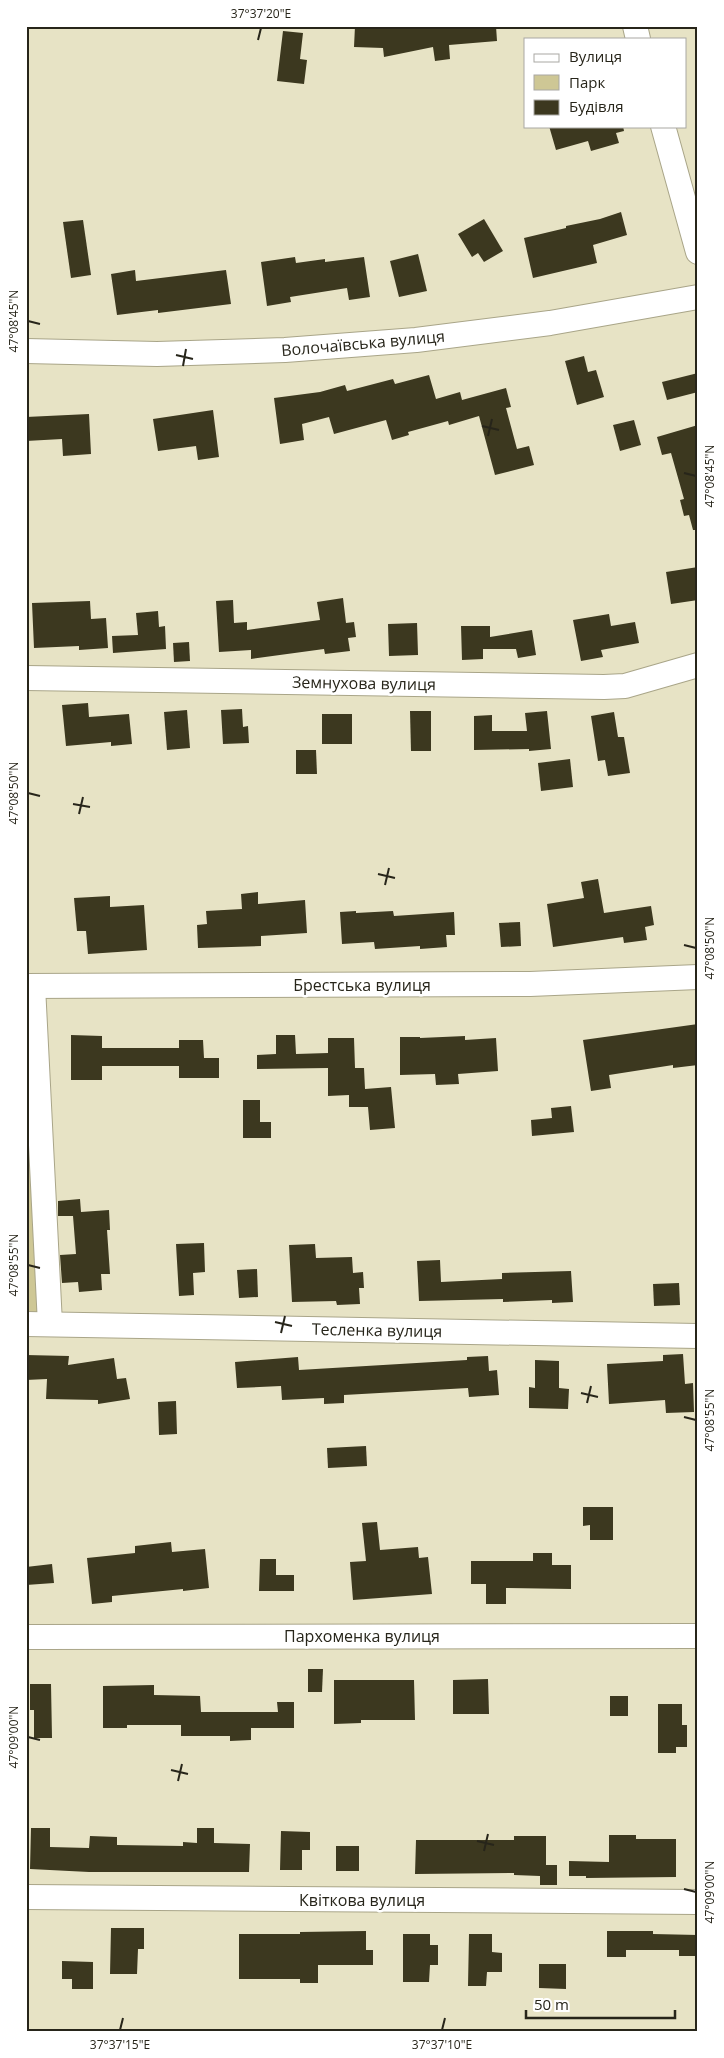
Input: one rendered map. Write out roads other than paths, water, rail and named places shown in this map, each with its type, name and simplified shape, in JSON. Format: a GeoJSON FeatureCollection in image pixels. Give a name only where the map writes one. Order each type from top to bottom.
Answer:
{"type":"FeatureCollection","features":[{"type":"Feature","properties":{"kind":"street"},"geometry":{"type":"LineString","coordinates":[[634,26],[638,38]]}},
{"type":"Feature","properties":{"kind":"street"},"geometry":{"type":"LineString","coordinates":[[664,128],[698,252]]}},
{"type":"Feature","properties":{"kind":"street","name":"Волочаївська вулиця"},"geometry":{"type":"LineString","coordinates":[[26,352],[167,354],[285,350],[416,340],[550,323],[698,297]]}},
{"type":"Feature","properties":{"kind":"street","name":"Земнухова вулиця"},"geometry":{"type":"LineString","coordinates":[[26,678],[604,687],[625,686],[698,664]]}},
{"type":"Feature","properties":{"kind":"street","name":"Брестська вулиця"},"geometry":{"type":"LineString","coordinates":[[29,986],[530,984],[698,977]]}},
{"type":"Feature","properties":{"kind":"street"},"geometry":{"type":"LineString","coordinates":[[29,986],[50,1324]]}},
{"type":"Feature","properties":{"kind":"street","name":"Тесленка вулиця"},"geometry":{"type":"LineString","coordinates":[[26,1324],[698,1336]]}},
{"type":"Feature","properties":{"kind":"street","name":"Пархоменка вулиця"},"geometry":{"type":"LineString","coordinates":[[26,1637],[698,1636]]}},
{"type":"Feature","properties":{"kind":"street","name":"Квіткова вулиця"},"geometry":{"type":"LineString","coordinates":[[26,1897],[698,1902]]}}]}
